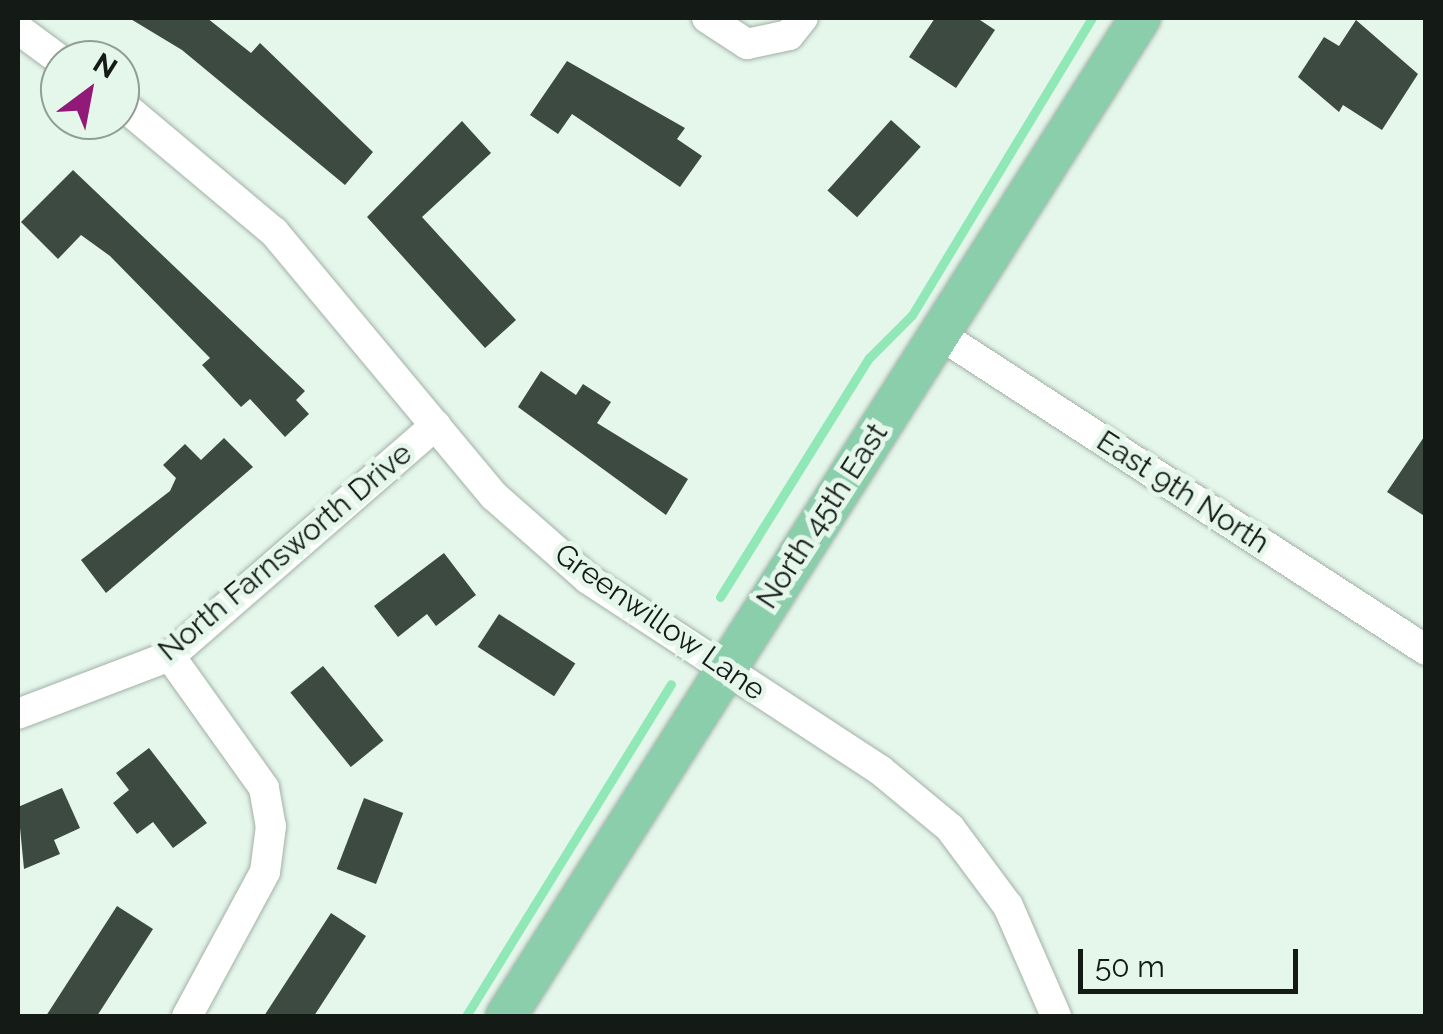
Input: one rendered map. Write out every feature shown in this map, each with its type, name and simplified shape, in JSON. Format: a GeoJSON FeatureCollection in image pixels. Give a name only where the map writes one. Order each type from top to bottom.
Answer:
{"type":"FeatureCollection","features":[{"type":"Feature","properties":{"kind":"main road","name":"North 45th East"},"geometry":{"type":"LineString","coordinates":[[506,1016],[1140,18]]}},
{"type":"Feature","properties":{"kind":"street"},"geometry":{"type":"LineString","coordinates":[[708,18],[748,44],[790,34],[803,18]]}},
{"type":"Feature","properties":{"kind":"street"},"geometry":{"type":"LineString","coordinates":[[18,29],[40,45]]}},
{"type":"Feature","properties":{"kind":"street","name":"Greenwillow Lane"},"geometry":{"type":"LineString","coordinates":[[140,120],[274,232],[494,496],[588,579],[880,770],[950,828],[1008,906],[1056,1016]]}},
{"type":"Feature","properties":{"kind":"street","name":"East 9th North"},"geometry":{"type":"LineString","coordinates":[[939,334],[1426,650]]}},
{"type":"Feature","properties":{"kind":"street","name":"North Farnsworth Drive"},"geometry":{"type":"LineString","coordinates":[[18,714],[170,656],[436,426]]}},
{"type":"Feature","properties":{"kind":"street"},"geometry":{"type":"LineString","coordinates":[[170,656],[264,788],[270,826],[265,872],[187,1016]]}},
{"type":"Feature","properties":{"kind":"building"},"geometry":{"type":"Polygon","coordinates":[[[129,18],[207,18],[251,53],[260,43],[373,152],[345,185],[182,50],[129,18]]]}},
{"type":"Feature","properties":{"kind":"building"},"geometry":{"type":"Polygon","coordinates":[[[935,18],[977,18],[995,30],[956,88],[909,57],[935,18]]]}},
{"type":"Feature","properties":{"kind":"building"},"geometry":{"type":"Polygon","coordinates":[[[1356,20],[1418,74],[1382,130],[1343,105],[1339,112],[1298,77],[1324,37],[1339,46],[1356,20]]]}},
{"type":"Feature","properties":{"kind":"building"},"geometry":{"type":"Polygon","coordinates":[[[567,61],[685,128],[677,139],[702,156],[680,187],[572,114],[558,134],[530,115],[567,61]]]}},
{"type":"Feature","properties":{"kind":"building"},"geometry":{"type":"Polygon","coordinates":[[[891,120],[921,147],[857,217],[827,191],[891,120]]]}},
{"type":"Feature","properties":{"kind":"building"},"geometry":{"type":"Polygon","coordinates":[[[462,121],[491,153],[422,217],[516,320],[485,348],[367,217],[462,121]]]}},
{"type":"Feature","properties":{"kind":"building"},"geometry":{"type":"Polygon","coordinates":[[[73,170],[305,391],[296,400],[309,414],[285,437],[250,399],[241,407],[202,365],[210,358],[110,256],[81,235],[58,259],[21,222],[73,170]]]}},
{"type":"Feature","properties":{"kind":"building"},"geometry":{"type":"Polygon","coordinates":[[[541,371],[576,395],[583,384],[611,402],[597,423],[688,479],[666,515],[518,407],[541,371]]]}},
{"type":"Feature","properties":{"kind":"building"},"geometry":{"type":"Polygon","coordinates":[[[1426,434],[1426,517],[1387,492],[1426,434]]]}},
{"type":"Feature","properties":{"kind":"building"},"geometry":{"type":"Polygon","coordinates":[[[224,438],[253,467],[106,593],[81,560],[170,491],[176,478],[163,465],[185,444],[201,460],[224,438]]]}},
{"type":"Feature","properties":{"kind":"building"},"geometry":{"type":"Polygon","coordinates":[[[444,553],[476,595],[436,626],[427,614],[398,637],[374,606],[444,553]]]}},
{"type":"Feature","properties":{"kind":"building"},"geometry":{"type":"Polygon","coordinates":[[[499,614],[575,664],[554,696],[478,647],[499,614]]]}},
{"type":"Feature","properties":{"kind":"building"},"geometry":{"type":"Polygon","coordinates":[[[323,666],[383,741],[351,767],[290,692],[323,666]]]}},
{"type":"Feature","properties":{"kind":"building"},"geometry":{"type":"Polygon","coordinates":[[[149,748],[207,823],[173,848],[153,822],[137,834],[113,803],[129,790],[116,773],[149,748]]]}},
{"type":"Feature","properties":{"kind":"building"},"geometry":{"type":"Polygon","coordinates":[[[62,788],[80,828],[54,840],[60,854],[24,869],[18,807],[62,788]]]}},
{"type":"Feature","properties":{"kind":"building"},"geometry":{"type":"Polygon","coordinates":[[[364,798],[403,813],[376,884],[337,869],[364,798]]]}},
{"type":"Feature","properties":{"kind":"building"},"geometry":{"type":"Polygon","coordinates":[[[117,906],[153,929],[97,1016],[46,1016],[117,906]]]}},
{"type":"Feature","properties":{"kind":"building"},"geometry":{"type":"Polygon","coordinates":[[[331,913],[366,936],[314,1016],[264,1016],[331,913]]]}},
{"type":"Feature","properties":{"kind":"waterway"},"geometry":{"type":"LineString","coordinates":[[720,597],[869,358],[912,315],[1092,18]]}},
{"type":"Feature","properties":{"kind":"waterway"},"geometry":{"type":"LineString","coordinates":[[466,1016],[671,684]]}}]}
